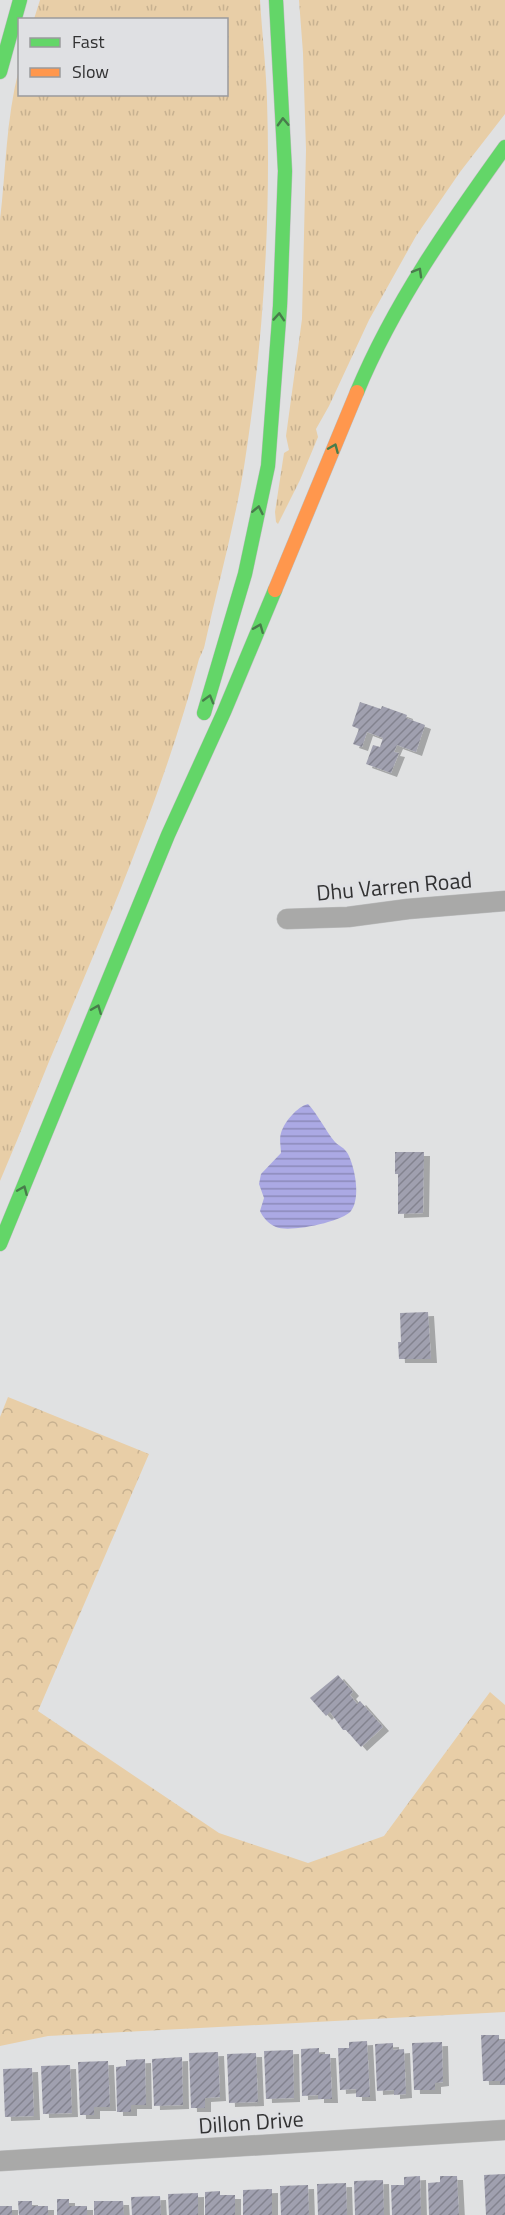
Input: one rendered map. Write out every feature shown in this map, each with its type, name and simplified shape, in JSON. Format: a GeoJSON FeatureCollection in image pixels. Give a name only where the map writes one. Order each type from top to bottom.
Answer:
{"type":"FeatureCollection","features":[{"type":"Feature","properties":{"kind":"highway"},"geometry":{"type":"LineString","coordinates":[[0,72],[20,0]]}},
{"type":"Feature","properties":{"kind":"highway"},"geometry":{"type":"LineString","coordinates":[[168,835],[245,574],[268,466],[280,306],[285,171],[276,0]]}},
{"type":"Feature","properties":{"kind":"highway"},"geometry":{"type":"LineString","coordinates":[[0,1244],[168,835],[224,712],[373,354],[421,268],[452,220],[505,147]]}},
{"type":"Feature","properties":{"kind":"street","name":"Dhu Varren Road"},"geometry":{"type":"LineString","coordinates":[[287,919],[348,916],[505,901]]}},
{"type":"Feature","properties":{"kind":"street","name":"Dillon Drive"},"geometry":{"type":"LineString","coordinates":[[0,2162],[505,2130]]}},
{"type":"Feature","properties":{"kind":"green space"},"geometry":{"type":"Polygon","coordinates":[[[40,0],[260,0],[266,75],[268,192],[261,330],[251,421],[240,490],[204,648],[156,797],[139,842],[0,1181],[0,220],[15,88],[18,74],[18,96],[228,96],[228,18],[34,18],[40,0]]]}},
{"type":"Feature","properties":{"kind":"green space"},"geometry":{"type":"Polygon","coordinates":[[[299,0],[505,0],[505,114],[460,172],[416,236],[369,320],[316,429],[318,437],[278,524],[275,512],[284,453],[289,450],[286,436],[302,319],[306,150],[299,0]]]}},
{"type":"Feature","properties":{"kind":"green space"},"geometry":{"type":"Polygon","coordinates":[[[8,1397],[149,1454],[38,1711],[219,1833],[308,1863],[384,1836],[490,1692],[505,1705],[505,2012],[48,2036],[0,2046],[0,1417],[8,1397]]]}},
{"type":"Feature","properties":{"kind":"water"},"geometry":{"type":"Polygon","coordinates":[[[308,1104],[335,1142],[348,1154],[356,1183],[356,1199],[351,1211],[337,1219],[292,1229],[276,1227],[266,1220],[260,1211],[264,1198],[259,1184],[261,1174],[281,1153],[280,1135],[285,1124],[296,1111],[308,1104]]]}},
{"type":"Feature","properties":{"kind":"building"},"geometry":{"type":"Polygon","coordinates":[[[360,702],[381,709],[382,706],[407,715],[406,718],[425,725],[416,752],[397,745],[394,752],[399,753],[391,773],[366,764],[373,745],[380,747],[383,738],[367,732],[362,747],[353,744],[359,729],[352,726],[360,702]]]}},
{"type":"Feature","properties":{"kind":"building"},"geometry":{"type":"Polygon","coordinates":[[[395,1152],[424,1152],[423,1213],[398,1214],[398,1174],[395,1174],[395,1152]]]}},
{"type":"Feature","properties":{"kind":"building"},"geometry":{"type":"Polygon","coordinates":[[[428,1312],[431,1359],[399,1359],[400,1313],[428,1312]]]}},
{"type":"Feature","properties":{"kind":"building"},"geometry":{"type":"Polygon","coordinates":[[[338,1675],[353,1692],[350,1695],[357,1704],[360,1701],[383,1727],[361,1747],[346,1730],[343,1730],[330,1712],[326,1716],[310,1698],[338,1675]]]}},
{"type":"Feature","properties":{"kind":"building"},"geometry":{"type":"Polygon","coordinates":[[[481,2035],[499,2035],[499,2040],[505,2040],[505,2085],[500,2085],[500,2081],[483,2081],[481,2035]]]}},
{"type":"Feature","properties":{"kind":"building"},"geometry":{"type":"Polygon","coordinates":[[[367,2041],[370,2097],[356,2097],[356,2089],[340,2090],[338,2048],[349,2048],[349,2042],[367,2041]]]}},
{"type":"Feature","properties":{"kind":"building"},"geometry":{"type":"Polygon","coordinates":[[[442,2042],[443,2082],[435,2083],[435,2090],[414,2090],[412,2043],[442,2042]]]}},
{"type":"Feature","properties":{"kind":"building"},"geometry":{"type":"Polygon","coordinates":[[[393,2043],[393,2050],[404,2049],[406,2094],[394,2095],[394,2090],[377,2091],[375,2044],[393,2043]]]}},
{"type":"Feature","properties":{"kind":"building"},"geometry":{"type":"Polygon","coordinates":[[[319,2048],[319,2054],[330,2054],[332,2099],[318,2099],[318,2095],[302,2096],[301,2049],[319,2048]]]}},
{"type":"Feature","properties":{"kind":"building"},"geometry":{"type":"Polygon","coordinates":[[[293,2050],[294,2098],[266,2099],[264,2051],[293,2050]]]}},
{"type":"Feature","properties":{"kind":"building"},"geometry":{"type":"Polygon","coordinates":[[[218,2052],[220,2097],[205,2098],[205,2108],[191,2108],[189,2053],[218,2052]]]}},
{"type":"Feature","properties":{"kind":"building"},"geometry":{"type":"Polygon","coordinates":[[[256,2053],[258,2102],[229,2103],[227,2054],[256,2053]]]}},
{"type":"Feature","properties":{"kind":"building"},"geometry":{"type":"Polygon","coordinates":[[[182,2057],[183,2105],[154,2106],[152,2059],[182,2057]]]}},
{"type":"Feature","properties":{"kind":"building"},"geometry":{"type":"Polygon","coordinates":[[[145,2059],[146,2105],[131,2105],[131,2112],[117,2112],[116,2067],[126,2066],[126,2060],[145,2059]]]}},
{"type":"Feature","properties":{"kind":"building"},"geometry":{"type":"Polygon","coordinates":[[[108,2061],[110,2107],[94,2107],[94,2115],[80,2115],[78,2062],[108,2061]]]}},
{"type":"Feature","properties":{"kind":"building"},"geometry":{"type":"Polygon","coordinates":[[[70,2065],[72,2113],[43,2114],[41,2066],[70,2065]]]}},
{"type":"Feature","properties":{"kind":"building"},"geometry":{"type":"Polygon","coordinates":[[[32,2068],[34,2116],[5,2117],[3,2069],[32,2068]]]}},
{"type":"Feature","properties":{"kind":"building"},"geometry":{"type":"Polygon","coordinates":[[[505,2174],[505,2215],[486,2215],[484,2175],[505,2174]]]}},
{"type":"Feature","properties":{"kind":"building"},"geometry":{"type":"Polygon","coordinates":[[[420,2176],[421,2215],[392,2215],[391,2185],[404,2185],[404,2177],[420,2176]]]}},
{"type":"Feature","properties":{"kind":"building"},"geometry":{"type":"Polygon","coordinates":[[[440,2176],[457,2176],[459,2215],[429,2215],[428,2183],[440,2182],[440,2176]]]}},
{"type":"Feature","properties":{"kind":"building"},"geometry":{"type":"Polygon","coordinates":[[[383,2180],[384,2215],[355,2215],[354,2181],[383,2180]]]}},
{"type":"Feature","properties":{"kind":"building"},"geometry":{"type":"Polygon","coordinates":[[[346,2183],[347,2215],[318,2215],[317,2184],[346,2183]]]}},
{"type":"Feature","properties":{"kind":"building"},"geometry":{"type":"Polygon","coordinates":[[[308,2185],[309,2215],[281,2215],[280,2186],[308,2185]]]}},
{"type":"Feature","properties":{"kind":"building"},"geometry":{"type":"Polygon","coordinates":[[[272,2189],[272,2215],[243,2215],[243,2190],[272,2189]]]}},
{"type":"Feature","properties":{"kind":"building"},"geometry":{"type":"Polygon","coordinates":[[[220,2191],[220,2195],[235,2195],[235,2215],[205,2215],[205,2192],[220,2191]]]}},
{"type":"Feature","properties":{"kind":"building"},"geometry":{"type":"Polygon","coordinates":[[[198,2193],[198,2215],[169,2215],[168,2194],[198,2193]]]}},
{"type":"Feature","properties":{"kind":"building"},"geometry":{"type":"Polygon","coordinates":[[[160,2196],[161,2215],[132,2215],[131,2197],[160,2196]]]}},
{"type":"Feature","properties":{"kind":"building"},"geometry":{"type":"Polygon","coordinates":[[[57,2199],[69,2199],[69,2206],[87,2206],[87,2215],[57,2215],[57,2199]]]}},
{"type":"Feature","properties":{"kind":"building"},"geometry":{"type":"Polygon","coordinates":[[[18,2201],[32,2201],[32,2206],[48,2206],[48,2215],[19,2215],[18,2201]]]}},
{"type":"Feature","properties":{"kind":"building"},"geometry":{"type":"Polygon","coordinates":[[[94,2201],[123,2201],[124,2215],[94,2215],[94,2201]]]}},
{"type":"Feature","properties":{"kind":"building"},"geometry":{"type":"Polygon","coordinates":[[[0,2206],[12,2206],[12,2215],[0,2215],[0,2206]]]}},
{"type":"Feature","properties":{"kind":"traffic: fast"},"geometry":{"type":"LineString","coordinates":[[0,72],[20,0]]}},
{"type":"Feature","properties":{"kind":"traffic: fast"},"geometry":{"type":"LineString","coordinates":[[204,713],[245,574],[268,466],[280,306],[285,171],[276,0]]}},
{"type":"Feature","properties":{"kind":"traffic: fast"},"geometry":{"type":"LineString","coordinates":[[357,392],[405,296],[443,235],[505,147]]}},
{"type":"Feature","properties":{"kind":"traffic: fast"},"geometry":{"type":"LineString","coordinates":[[0,1244],[168,835],[224,712],[275,590]]}},
{"type":"Feature","properties":{"kind":"traffic: slow"},"geometry":{"type":"LineString","coordinates":[[275,590],[357,392]]}}]}
